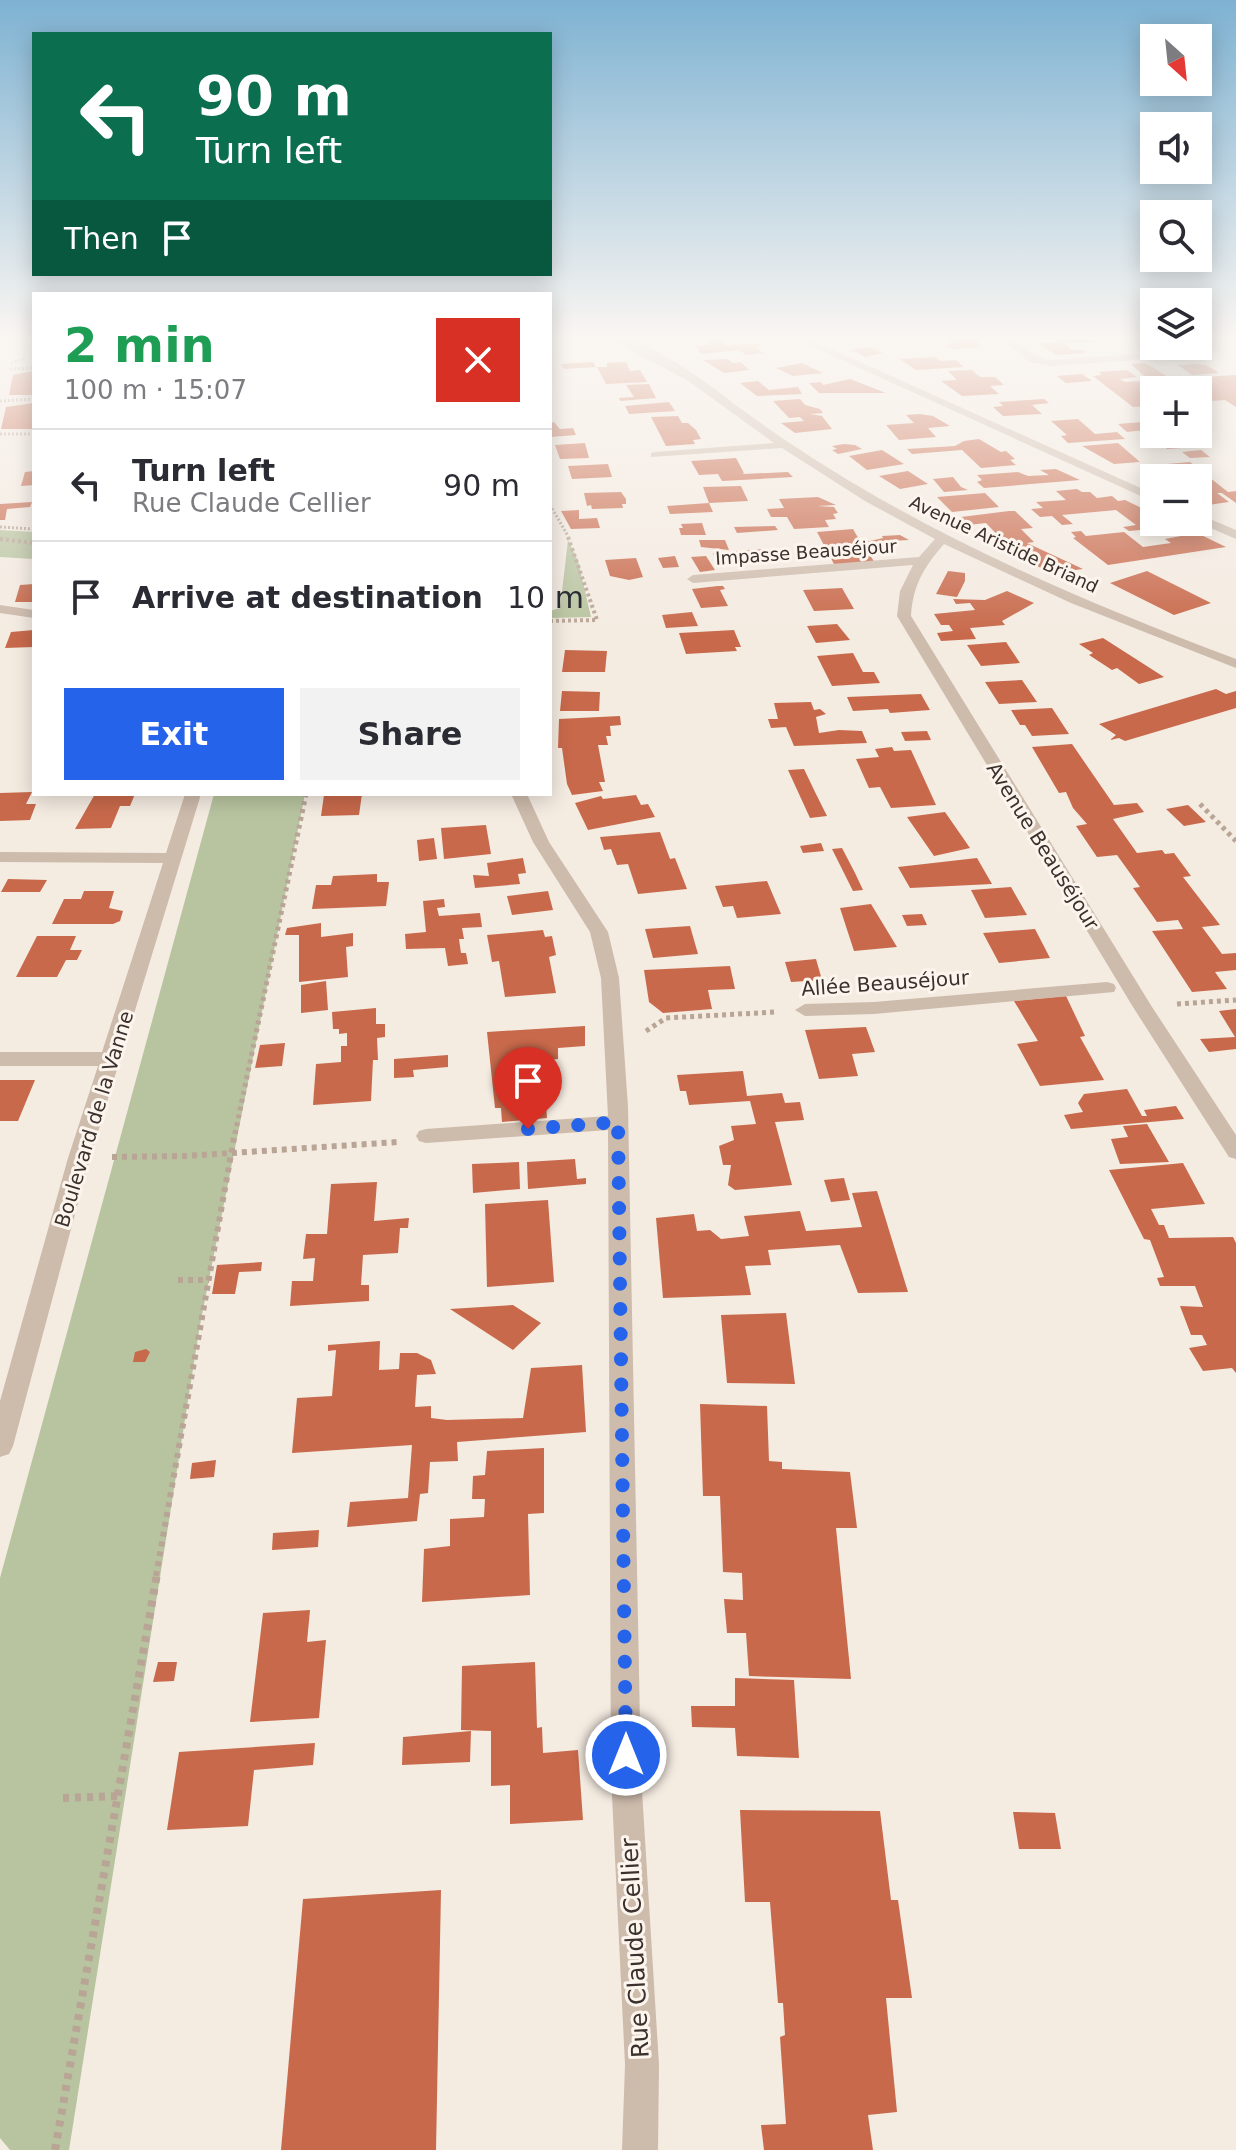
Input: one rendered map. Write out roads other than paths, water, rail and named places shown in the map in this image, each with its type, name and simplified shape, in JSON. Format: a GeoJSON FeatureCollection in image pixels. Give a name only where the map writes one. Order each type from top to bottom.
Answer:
{"type":"FeatureCollection","features":[{"type":"Feature","properties":{"kind":"street","name":"Avenue Aristide Briand"},"geometry":{"type":"LineString","coordinates":[[771,435],[820,469],[943,538],[1035,582],[1236,664]]}},
{"type":"Feature","properties":{"kind":"street"},"geometry":{"type":"LineString","coordinates":[[1014,435],[1140,492]]}},
{"type":"Feature","properties":{"kind":"street"},"geometry":{"type":"LineString","coordinates":[[655,455],[784,445]]}},
{"type":"Feature","properties":{"kind":"street"},"geometry":{"type":"LineString","coordinates":[[1212,524],[1236,535]]}},
{"type":"Feature","properties":{"kind":"street","name":"Avenue Beauséjour"},"geometry":{"type":"LineString","coordinates":[[943,538],[921,561],[905,589],[904,616],[1143,1007],[1236,1152]]}},
{"type":"Feature","properties":{"kind":"street","name":"Impasse Beauséjour"},"geometry":{"type":"LineString","coordinates":[[693,579],[921,561]]}},
{"type":"Feature","properties":{"kind":"street"},"geometry":{"type":"LineString","coordinates":[[0,609],[32,614]]}},
{"type":"Feature","properties":{"kind":"street","name":"Boulevard de la Vanne"},"geometry":{"type":"LineString","coordinates":[[0,1446],[7,1399],[192,796]]}},
{"type":"Feature","properties":{"kind":"street","name":"Rue Claude Cellier"},"geometry":{"type":"LineString","coordinates":[[520,796],[541,842],[589,912],[603,944],[610,978],[618,1122],[626,1786],[642,2065],[640,2150]]}},
{"type":"Feature","properties":{"kind":"street"},"geometry":{"type":"LineString","coordinates":[[0,857],[175,858]]}},
{"type":"Feature","properties":{"kind":"street","name":"Allée Beauséjour"},"geometry":{"type":"LineString","coordinates":[[805,1010],[874,1008],[1107,988]]}},
{"type":"Feature","properties":{"kind":"street"},"geometry":{"type":"LineString","coordinates":[[0,1059],[111,1059]]}},
{"type":"Feature","properties":{"kind":"street"},"geometry":{"type":"LineString","coordinates":[[426,1136],[618,1122]]}}]}
